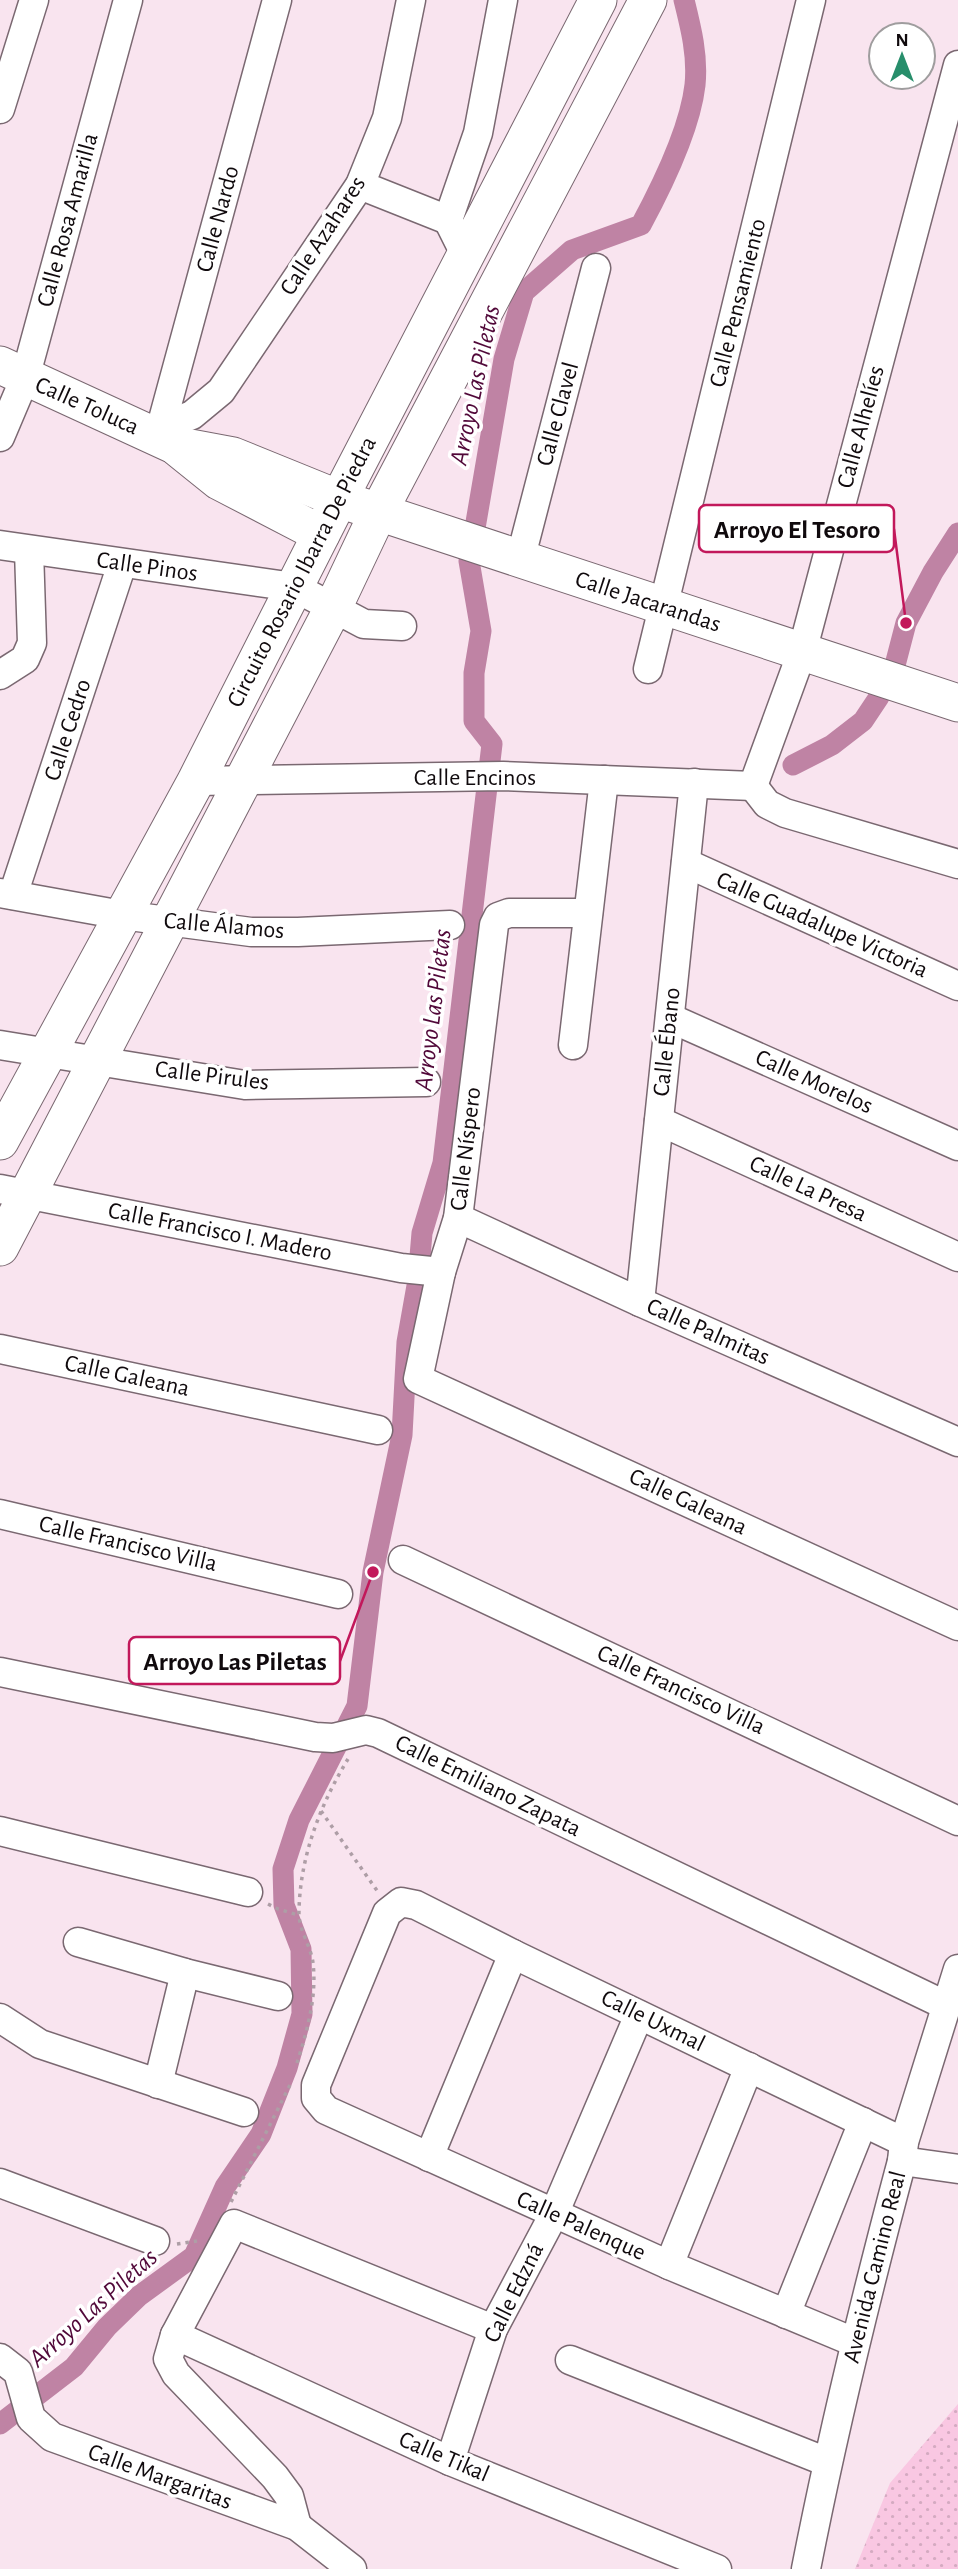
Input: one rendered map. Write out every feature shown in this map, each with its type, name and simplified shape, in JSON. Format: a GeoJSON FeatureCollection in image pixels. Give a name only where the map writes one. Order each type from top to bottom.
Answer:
{"type":"FeatureCollection","features":[{"type":"Feature","properties":{"kind":"main road","name":"Circuito Rosario Ibarra De Piedra"},"geometry":{"type":"LineString","coordinates":[[0,1141],[197,781],[321,534],[598,0]]}},
{"type":"Feature","properties":{"kind":"main road"},"geometry":{"type":"LineString","coordinates":[[0,1247],[13,1191],[96,1060],[333,608],[378,513],[648,0]]}},
{"type":"Feature","properties":{"kind":"main road","name":"Calle Toluca"},"geometry":{"type":"LineString","coordinates":[[12,372],[165,437],[233,456],[339,499]]}},
{"type":"Feature","properties":{"kind":"main road","name":"Calle Toluca"},"geometry":{"type":"LineString","coordinates":[[165,437],[219,481],[321,534]]}},
{"type":"Feature","properties":{"kind":"main road","name":"Calle Jacarandas"},"geometry":{"type":"LineString","coordinates":[[339,499],[958,703]]}},
{"type":"Feature","properties":{"kind":"street"},"geometry":{"type":"LineString","coordinates":[[0,108],[34,0]]}},
{"type":"Feature","properties":{"kind":"street","name":"Calle Rosa Amarilla"},"geometry":{"type":"LineString","coordinates":[[0,437],[12,372],[128,0]]}},
{"type":"Feature","properties":{"kind":"street","name":"Calle Nardo"},"geometry":{"type":"LineString","coordinates":[[165,437],[277,0]]}},
{"type":"Feature","properties":{"kind":"street","name":"Calle Azahares"},"geometry":{"type":"LineString","coordinates":[[165,437],[221,391],[360,185],[387,118],[411,0]]}},
{"type":"Feature","properties":{"kind":"street"},"geometry":{"type":"LineString","coordinates":[[448,220],[478,133],[503,0]]}},
{"type":"Feature","properties":{"kind":"street","name":"Calle Pensamiento"},"geometry":{"type":"LineString","coordinates":[[648,669],[811,0]]}},
{"type":"Feature","properties":{"kind":"street","name":"Calle Alhelíes"},"geometry":{"type":"LineString","coordinates":[[753,786],[802,652],[958,65]]}},
{"type":"Feature","properties":{"kind":"street"},"geometry":{"type":"LineString","coordinates":[[513,166],[552,183]]}},
{"type":"Feature","properties":{"kind":"street"},"geometry":{"type":"LineString","coordinates":[[360,185],[448,220],[466,254]]}},
{"type":"Feature","properties":{"kind":"street","name":"Calle Clavel"},"geometry":{"type":"LineString","coordinates":[[520,560],[596,268]]}},
{"type":"Feature","properties":{"kind":"street","name":"Calle Pinos"},"geometry":{"type":"LineString","coordinates":[[0,545],[294,587]]}},
{"type":"Feature","properties":{"kind":"street"},"geometry":{"type":"LineString","coordinates":[[0,675],[25,659],[32,643],[29,550]]}},
{"type":"Feature","properties":{"kind":"street","name":"Calle Cedro"},"geometry":{"type":"LineString","coordinates":[[7,894],[122,564]]}},
{"type":"Feature","properties":{"kind":"street"},"geometry":{"type":"LineString","coordinates":[[294,587],[364,624],[402,626]]}},
{"type":"Feature","properties":{"kind":"street","name":"Calle Encinos"},"geometry":{"type":"LineString","coordinates":[[197,781],[503,776],[753,786]]}},
{"type":"Feature","properties":{"kind":"street"},"geometry":{"type":"LineString","coordinates":[[573,1045],[604,780]]}},
{"type":"Feature","properties":{"kind":"street","name":"Calle Ébano"},"geometry":{"type":"LineString","coordinates":[[640,1302],[694,783]]}},
{"type":"Feature","properties":{"kind":"street"},"geometry":{"type":"LineString","coordinates":[[753,786],[767,804],[785,813],[958,864]]}},
{"type":"Feature","properties":{"kind":"street","name":"Calle Guadalupe Victoria"},"geometry":{"type":"LineString","coordinates":[[686,863],[958,986]]}},
{"type":"Feature","properties":{"kind":"street","name":"Calle Álamos"},"geometry":{"type":"LineString","coordinates":[[7,894],[122,915],[251,932],[450,925]]}},
{"type":"Feature","properties":{"kind":"street","name":"Calle Níspero"},"geometry":{"type":"LineString","coordinates":[[418,1379],[435,1272],[458,1218],[494,925],[498,917],[509,913],[588,913]]}},
{"type":"Feature","properties":{"kind":"street","name":"Calle Morelos"},"geometry":{"type":"LineString","coordinates":[[670,1018],[958,1146]]}},
{"type":"Feature","properties":{"kind":"street","name":"Calle Pirules"},"geometry":{"type":"LineString","coordinates":[[0,1045],[245,1085],[426,1082]]}},
{"type":"Feature","properties":{"kind":"street","name":"Calle La Presa"},"geometry":{"type":"LineString","coordinates":[[659,1121],[958,1257]]}},
{"type":"Feature","properties":{"kind":"street","name":"Calle Francisco I. Madero"},"geometry":{"type":"LineString","coordinates":[[13,1191],[401,1268],[435,1272]]}},
{"type":"Feature","properties":{"kind":"street","name":"Calle Palmitas"},"geometry":{"type":"LineString","coordinates":[[458,1218],[640,1302],[958,1442]]}},
{"type":"Feature","properties":{"kind":"street","name":"Calle Galeana"},"geometry":{"type":"LineString","coordinates":[[0,1349],[378,1430]]}},
{"type":"Feature","properties":{"kind":"street","name":"Calle Galeana"},"geometry":{"type":"LineString","coordinates":[[418,1379],[958,1626]]}},
{"type":"Feature","properties":{"kind":"street","name":"Calle Francisco Villa"},"geometry":{"type":"LineString","coordinates":[[0,1514],[338,1594]]}},
{"type":"Feature","properties":{"kind":"street","name":"Calle Francisco Villa"},"geometry":{"type":"LineString","coordinates":[[403,1560],[958,1821]]}},
{"type":"Feature","properties":{"kind":"street","name":"Calle Emiliano Zapata"},"geometry":{"type":"LineString","coordinates":[[0,1672],[315,1737],[333,1738],[366,1730],[378,1733],[947,2006]]}},
{"type":"Feature","properties":{"kind":"street"},"geometry":{"type":"LineString","coordinates":[[0,1831],[248,1892]]}},
{"type":"Feature","properties":{"kind":"street","name":"Calle Uxmal"},"geometry":{"type":"LineString","coordinates":[[401,1902],[416,1905],[863,2122],[903,2151],[958,2169]]}},
{"type":"Feature","properties":{"kind":"street","name":"Calle Palenque"},"geometry":{"type":"LineString","coordinates":[[401,1902],[387,1913],[316,2084],[316,2098],[326,2110],[669,2265],[855,2342]]}},
{"type":"Feature","properties":{"kind":"street"},"geometry":{"type":"LineString","coordinates":[[78,1942],[278,1996]]}},
{"type":"Feature","properties":{"kind":"street"},"geometry":{"type":"LineString","coordinates":[[429,2157],[513,1954]]}},
{"type":"Feature","properties":{"kind":"street","name":"Avenida Camino Real"},"geometry":{"type":"LineString","coordinates":[[806,2569],[827,2462],[903,2151],[958,1972]]}},
{"type":"Feature","properties":{"kind":"street"},"geometry":{"type":"LineString","coordinates":[[158,2084],[185,1973]]}},
{"type":"Feature","properties":{"kind":"street","name":"Calle Edzná"},"geometry":{"type":"LineString","coordinates":[[450,2460],[493,2329],[554,2214],[639,2015]]}},
{"type":"Feature","properties":{"kind":"street"},"geometry":{"type":"LineString","coordinates":[[0,2018],[40,2044],[244,2112]]}},
{"type":"Feature","properties":{"kind":"street"},"geometry":{"type":"LineString","coordinates":[[669,2265],[749,2067]]}},
{"type":"Feature","properties":{"kind":"street"},"geometry":{"type":"LineString","coordinates":[[786,2314],[863,2122]]}},
{"type":"Feature","properties":{"kind":"street"},"geometry":{"type":"LineString","coordinates":[[0,2183],[155,2241]]}},
{"type":"Feature","properties":{"kind":"street"},"geometry":{"type":"LineString","coordinates":[[297,2526],[289,2496],[275,2477],[176,2374],[168,2359],[175,2335],[234,2224],[493,2329]]}},
{"type":"Feature","properties":{"kind":"street","name":"Calle Tikal"},"geometry":{"type":"LineString","coordinates":[[175,2335],[450,2460],[717,2569]]}},
{"type":"Feature","properties":{"kind":"street"},"geometry":{"type":"LineString","coordinates":[[570,2360],[827,2462]]}},
{"type":"Feature","properties":{"kind":"street","name":"Calle Margaritas"},"geometry":{"type":"LineString","coordinates":[[9,2365],[31,2418],[52,2437],[297,2526],[352,2569]]}},
{"type":"Feature","properties":{"kind":"path"},"geometry":{"type":"LineString","coordinates":[[321,1811],[378,1892],[401,1902]]}},
{"type":"Feature","properties":{"kind":"path"},"geometry":{"type":"LineString","coordinates":[[278,1909],[299,1915]]}},
{"type":"Feature","properties":{"kind":"shaded area"},"geometry":{"type":"Polygon","coordinates":[[[958,2404],[958,2569],[855,2569],[890,2483],[958,2404]]]}},
{"type":"Feature","properties":{"kind":"waterway","name":"Arroyo Las Piletas"},"geometry":{"type":"LineString","coordinates":[[475,528],[504,359],[524,292],[572,250],[641,225],[674,157],[692,102],[696,74],[695,53],[684,0]]}},
{"type":"Feature","properties":{"kind":"waterway"},"geometry":{"type":"LineString","coordinates":[[894,669],[906,623],[933,572],[958,533]]}},
{"type":"Feature","properties":{"kind":"waterway","name":"Arroyo Las Piletas"},"geometry":{"type":"LineString","coordinates":[[0,2424],[74,2367],[107,2327],[139,2296],[194,2256],[225,2187],[261,2134],[287,2068],[302,2014],[301,1949],[284,1905],[283,1869],[299,1820],[357,1706],[373,1572],[402,1435],[407,1342],[418,1280],[422,1233],[443,1163],[492,744],[474,721],[474,673],[481,631],[469,561]]}},
{"type":"Feature","properties":{"kind":"waterway"},"geometry":{"type":"LineString","coordinates":[[793,765],[832,745],[863,721],[879,697]]}},
{"type":"Feature","properties":{"kind":"place","name":"Arroyo El Tesoro"},"geometry":{"type":"Point","coordinates":[906,623]}},
{"type":"Feature","properties":{"kind":"place","name":"Arroyo Las Piletas"},"geometry":{"type":"Point","coordinates":[373,1572]}}]}
